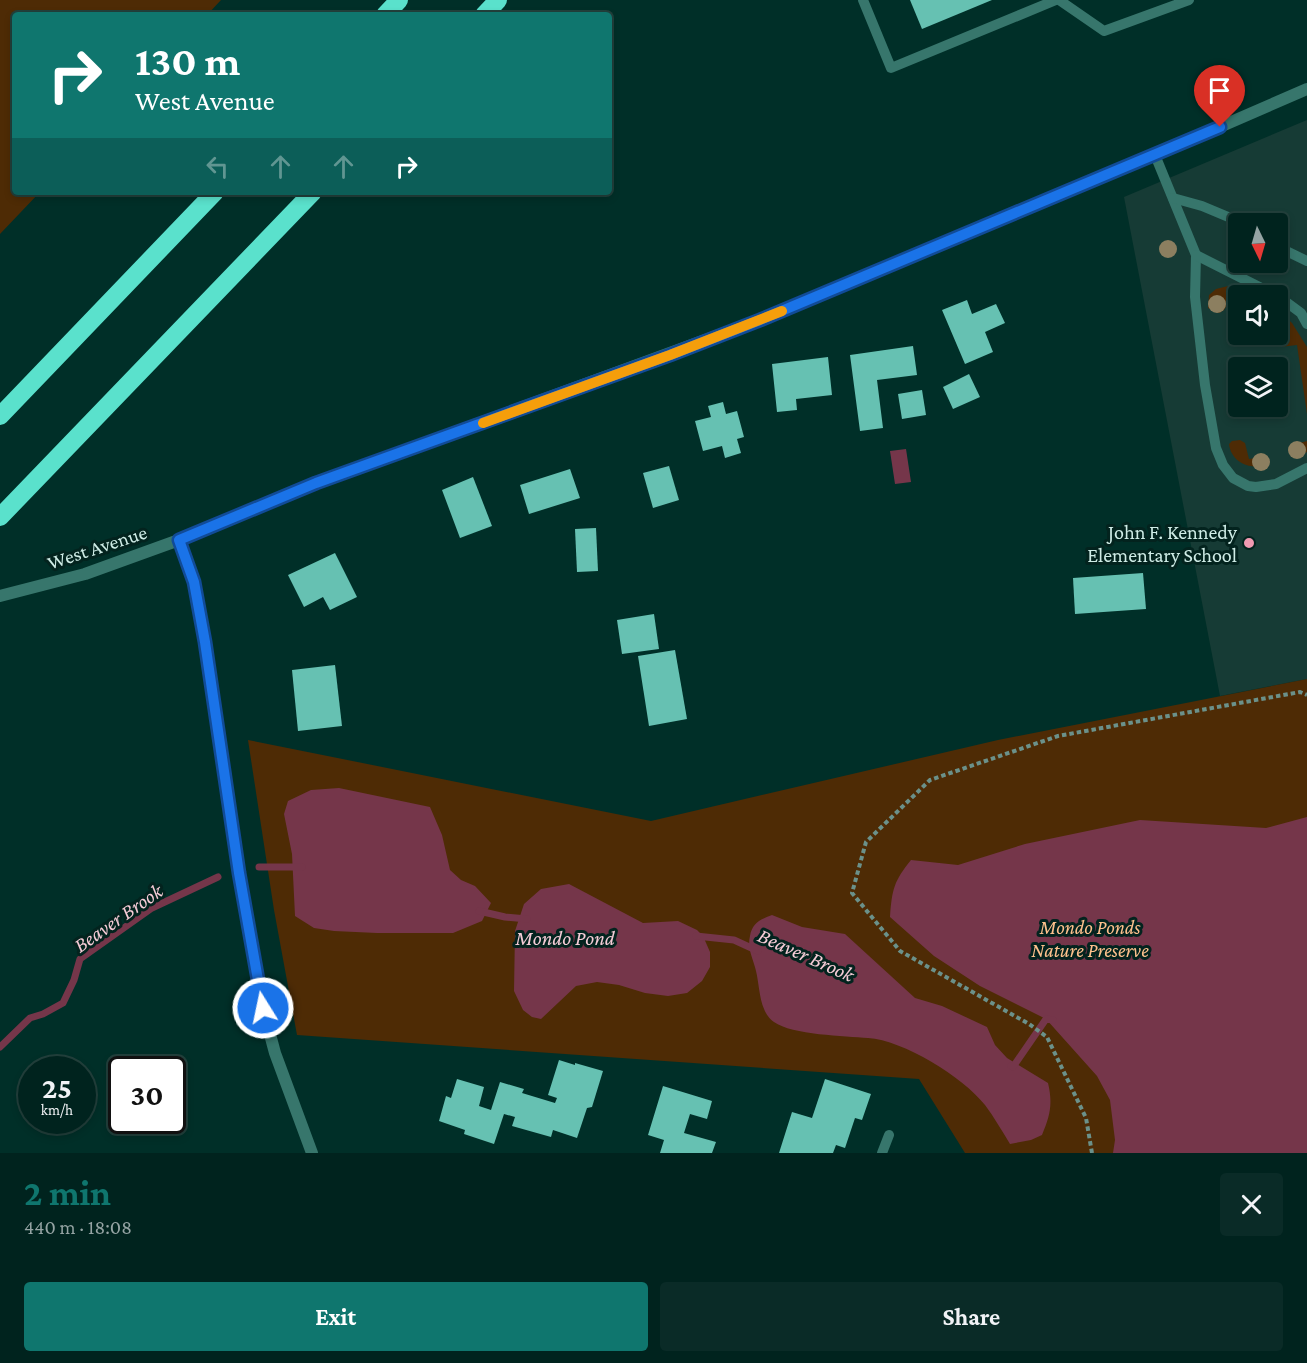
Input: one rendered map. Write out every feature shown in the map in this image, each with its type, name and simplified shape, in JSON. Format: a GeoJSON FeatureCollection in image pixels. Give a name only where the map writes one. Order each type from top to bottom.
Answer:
{"type":"FeatureCollection","features":[{"type":"Feature","properties":{"kind":"highway"},"geometry":{"type":"LineString","coordinates":[[388,12],[399,0]]}},
{"type":"Feature","properties":{"kind":"highway"},"geometry":{"type":"LineString","coordinates":[[487,12],[498,0]]}},
{"type":"Feature","properties":{"kind":"highway"},"geometry":{"type":"LineString","coordinates":[[0,416],[212,195]]}},
{"type":"Feature","properties":{"kind":"highway"},"geometry":{"type":"LineString","coordinates":[[0,517],[310,195]]}},
{"type":"Feature","properties":{"kind":"street","name":"West Avenue"},"geometry":{"type":"LineString","coordinates":[[0,596],[85,574],[179,540],[316,483],[670,355],[760,320],[1307,89]]}},
{"type":"Feature","properties":{"kind":"street"},"geometry":{"type":"LineString","coordinates":[[179,540],[194,582],[205,642],[239,873],[263,1008],[275,1053],[312,1153]]}},
{"type":"Feature","properties":{"kind":"lane"},"geometry":{"type":"LineString","coordinates":[[862,0],[891,68],[1058,0],[1104,31],[1189,0]]}},
{"type":"Feature","properties":{"kind":"lane"},"geometry":{"type":"LineString","coordinates":[[1155,155],[1196,255],[1195,297],[1205,386],[1216,448],[1223,465],[1233,478],[1248,486],[1256,487],[1276,484],[1307,468]]}},
{"type":"Feature","properties":{"kind":"lane"},"geometry":{"type":"LineString","coordinates":[[1173,198],[1202,206],[1228,217]]}},
{"type":"Feature","properties":{"kind":"lane"},"geometry":{"type":"LineString","coordinates":[[1288,252],[1307,261]]}},
{"type":"Feature","properties":{"kind":"lane"},"geometry":{"type":"LineString","coordinates":[[1196,255],[1255,285]]}},
{"type":"Feature","properties":{"kind":"lane"},"geometry":{"type":"LineString","coordinates":[[1288,304],[1301,313],[1307,324]]}},
{"type":"Feature","properties":{"kind":"lane"},"geometry":{"type":"LineString","coordinates":[[882,1153],[889,1136]]}},
{"type":"Feature","properties":{"kind":"path"},"geometry":{"type":"LineString","coordinates":[[1092,1153],[1086,1118],[1047,1037],[1029,1024],[900,951],[852,893],[866,842],[930,780],[1058,736],[1300,692],[1307,695]]}},
{"type":"Feature","properties":{"kind":"shaded area","name":"John F. Kennedy Elementary School"},"geometry":{"type":"Polygon","coordinates":[[[1307,120],[1307,679],[1220,696],[1124,197],[1307,120]]]}},
{"type":"Feature","properties":{"kind":"green space"},"geometry":{"type":"Polygon","coordinates":[[[0,0],[221,0],[210,12],[12,12],[12,195],[37,195],[0,234],[0,0]]]}},
{"type":"Feature","properties":{"kind":"green space"},"geometry":{"type":"Polygon","coordinates":[[[1228,286],[1228,303],[1219,313],[1208,308],[1209,295],[1216,289],[1228,286]]]}},
{"type":"Feature","properties":{"kind":"green space"},"geometry":{"type":"Polygon","coordinates":[[[1288,319],[1307,347],[1307,414],[1297,345],[1280,347],[1276,345],[1288,345],[1288,319]]]}},
{"type":"Feature","properties":{"kind":"green space"},"geometry":{"type":"Polygon","coordinates":[[[1240,440],[1245,443],[1249,459],[1262,457],[1267,459],[1268,464],[1249,466],[1238,461],[1229,444],[1240,440]]]}},
{"type":"Feature","properties":{"kind":"green space"},"geometry":{"type":"Polygon","coordinates":[[[1307,441],[1307,452],[1299,455],[1293,454],[1292,445],[1307,441]]]}},
{"type":"Feature","properties":{"kind":"green space","name":"Mondo Ponds Nature Preserve"},"geometry":{"type":"Polygon","coordinates":[[[1307,679],[1307,1153],[965,1153],[919,1079],[297,1035],[274,910],[248,740],[651,821],[998,740],[1307,679]]]}},
{"type":"Feature","properties":{"kind":"water"},"geometry":{"type":"Polygon","coordinates":[[[906,449],[911,482],[895,484],[890,451],[906,449]]]}},
{"type":"Feature","properties":{"kind":"water"},"geometry":{"type":"Polygon","coordinates":[[[339,788],[430,807],[442,835],[450,870],[461,880],[475,886],[491,903],[482,921],[453,933],[377,933],[314,928],[295,916],[292,854],[284,814],[288,801],[311,790],[339,788]]]}},
{"type":"Feature","properties":{"kind":"water"},"geometry":{"type":"Polygon","coordinates":[[[1307,817],[1307,1153],[1113,1153],[1115,1140],[1110,1100],[1097,1076],[1046,1019],[980,986],[934,956],[890,917],[895,886],[911,860],[958,865],[1025,844],[1140,820],[1266,828],[1307,817]]]}},
{"type":"Feature","properties":{"kind":"water","name":"Mondo Pond"},"geometry":{"type":"Polygon","coordinates":[[[569,884],[643,923],[678,921],[697,930],[703,936],[710,952],[710,967],[702,981],[687,993],[668,996],[597,982],[576,986],[541,1019],[532,1017],[523,1010],[514,991],[515,931],[524,904],[541,889],[569,884]]]}},
{"type":"Feature","properties":{"kind":"water"},"geometry":{"type":"Polygon","coordinates":[[[772,915],[802,927],[845,934],[915,998],[942,1006],[987,1027],[995,1045],[1007,1058],[1048,1083],[1050,1110],[1042,1135],[1031,1140],[1010,1144],[985,1105],[975,1094],[948,1072],[898,1045],[868,1038],[793,1030],[769,1018],[761,999],[749,941],[755,925],[772,915]]]}},
{"type":"Feature","properties":{"kind":"building"},"geometry":{"type":"Polygon","coordinates":[[[910,0],[992,0],[922,29],[910,0]]]}},
{"type":"Feature","properties":{"kind":"building"},"geometry":{"type":"Polygon","coordinates":[[[967,300],[972,314],[996,304],[1005,323],[985,332],[993,352],[965,364],[942,310],[967,300]]]}},
{"type":"Feature","properties":{"kind":"building"},"geometry":{"type":"Polygon","coordinates":[[[913,346],[917,375],[877,380],[883,428],[860,431],[850,355],[913,346]]]}},
{"type":"Feature","properties":{"kind":"building"},"geometry":{"type":"Polygon","coordinates":[[[828,357],[832,395],[796,399],[797,410],[777,412],[772,364],[828,357]]]}},
{"type":"Feature","properties":{"kind":"building"},"geometry":{"type":"Polygon","coordinates":[[[969,374],[980,397],[953,409],[943,387],[969,374]]]}},
{"type":"Feature","properties":{"kind":"building"},"geometry":{"type":"Polygon","coordinates":[[[922,390],[926,415],[902,419],[898,394],[922,390]]]}},
{"type":"Feature","properties":{"kind":"building"},"geometry":{"type":"Polygon","coordinates":[[[723,402],[726,414],[737,411],[744,437],[737,439],[741,453],[725,458],[722,446],[703,451],[695,421],[711,417],[708,406],[723,402]]]}},
{"type":"Feature","properties":{"kind":"building"},"geometry":{"type":"Polygon","coordinates":[[[669,466],[679,500],[653,508],[643,473],[669,466]]]}},
{"type":"Feature","properties":{"kind":"building"},"geometry":{"type":"Polygon","coordinates":[[[570,469],[580,498],[529,514],[520,485],[570,469]]]}},
{"type":"Feature","properties":{"kind":"building"},"geometry":{"type":"Polygon","coordinates":[[[473,477],[492,526],[460,538],[442,490],[473,477]]]}},
{"type":"Feature","properties":{"kind":"building"},"geometry":{"type":"Polygon","coordinates":[[[596,528],[598,571],[577,572],[575,529],[596,528]]]}},
{"type":"Feature","properties":{"kind":"building"},"geometry":{"type":"Polygon","coordinates":[[[335,553],[357,597],[330,610],[323,597],[304,607],[288,575],[335,553]]]}},
{"type":"Feature","properties":{"kind":"building"},"geometry":{"type":"Polygon","coordinates":[[[1143,573],[1146,609],[1075,614],[1073,578],[1143,573]]]}},
{"type":"Feature","properties":{"kind":"building"},"geometry":{"type":"Polygon","coordinates":[[[654,614],[659,649],[622,654],[617,620],[654,614]]]}},
{"type":"Feature","properties":{"kind":"building"},"geometry":{"type":"Polygon","coordinates":[[[675,650],[687,719],[649,726],[638,656],[675,650]]]}},
{"type":"Feature","properties":{"kind":"building"},"geometry":{"type":"Polygon","coordinates":[[[335,665],[342,726],[298,731],[292,670],[335,665]]]}},
{"type":"Feature","properties":{"kind":"building"},"geometry":{"type":"Polygon","coordinates":[[[559,1060],[603,1071],[592,1107],[587,1108],[577,1138],[553,1130],[551,1137],[512,1126],[515,1117],[504,1114],[494,1144],[464,1134],[465,1130],[439,1121],[446,1096],[451,1098],[457,1079],[484,1087],[479,1106],[491,1110],[500,1082],[524,1089],[522,1093],[555,1103],[557,1098],[548,1095],[559,1060]]]}},
{"type":"Feature","properties":{"kind":"building"},"geometry":{"type":"Polygon","coordinates":[[[825,1079],[871,1094],[862,1120],[855,1118],[845,1148],[836,1145],[833,1153],[779,1153],[792,1112],[812,1118],[825,1079]]]}},
{"type":"Feature","properties":{"kind":"building"},"geometry":{"type":"Polygon","coordinates":[[[663,1086],[712,1101],[707,1119],[690,1114],[684,1133],[716,1142],[712,1153],[660,1153],[664,1140],[648,1135],[663,1086]]]}},
{"type":"Feature","properties":{"kind":"waterway","name":"Beaver Brook"},"geometry":{"type":"LineString","coordinates":[[259,867],[302,867]]}},
{"type":"Feature","properties":{"kind":"waterway","name":"Beaver Brook"},"geometry":{"type":"LineString","coordinates":[[0,1047],[30,1018],[63,1003],[74,980],[80,959],[152,908],[218,877]]}},
{"type":"Feature","properties":{"kind":"waterway","name":"Beaver Brook"},"geometry":{"type":"LineString","coordinates":[[479,911],[527,919]]}},
{"type":"Feature","properties":{"kind":"waterway","name":"Beaver Brook"},"geometry":{"type":"LineString","coordinates":[[696,936],[734,940],[758,951]]}},
{"type":"Feature","properties":{"kind":"waterway","name":"Beaver Brook"},"geometry":{"type":"LineString","coordinates":[[1011,1066],[1013,1067],[1046,1019],[1053,1020]]}},
{"type":"Feature","properties":{"kind":"slow traffic"},"geometry":{"type":"LineString","coordinates":[[483,423],[670,355],[782,311]]}},
{"type":"Feature","properties":{"kind":"place","name":"John F. Kennedy Elementary School"},"geometry":{"type":"Point","coordinates":[1249,543]}},
{"type":"Feature","properties":{"kind":"route"},"geometry":{"type":"LineString","coordinates":[[263,1008],[239,873],[205,642],[194,582],[179,540],[316,483],[670,355],[760,320],[1220,127]]}}]}
